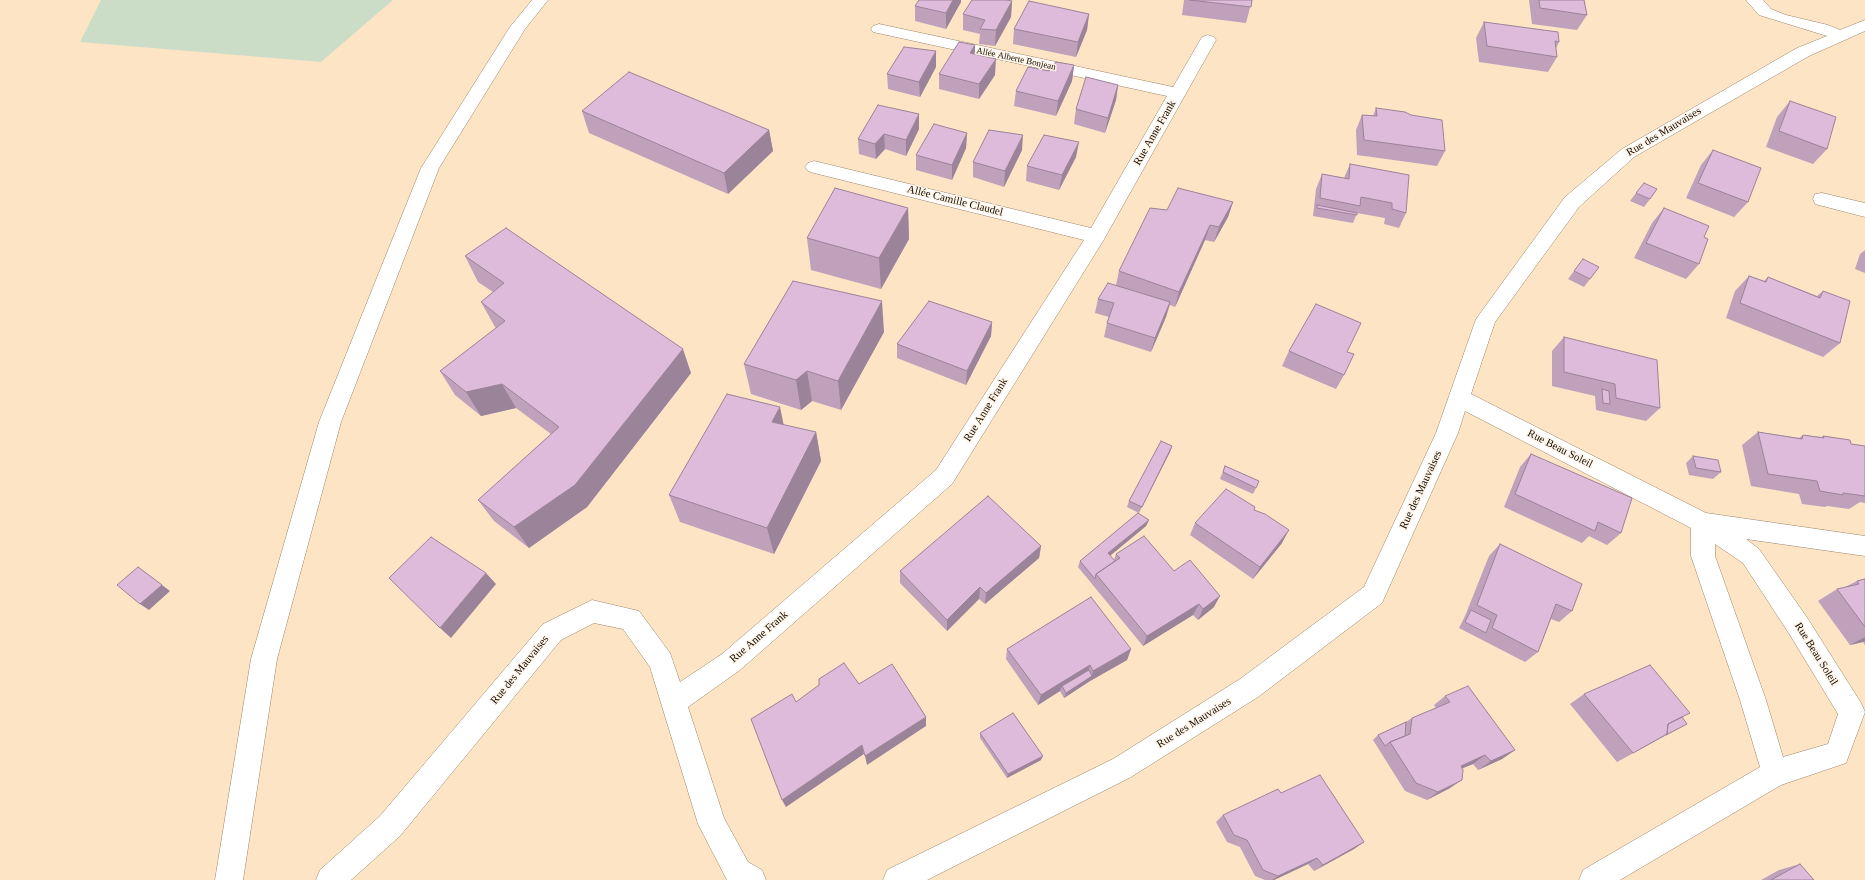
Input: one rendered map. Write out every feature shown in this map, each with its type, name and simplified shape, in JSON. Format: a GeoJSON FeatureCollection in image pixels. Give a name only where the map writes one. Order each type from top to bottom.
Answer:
{"type":"FeatureCollection","features":[{"type":"Feature","properties":{"kind":"street"},"geometry":{"type":"LineString","coordinates":[[229,880],[264,659],[330,422],[430,168],[518,27],[540,0]]}},
{"type":"Feature","properties":{"kind":"street"},"geometry":{"type":"LineString","coordinates":[[1754,0],[1765,12],[1781,18],[1822,28],[1841,36]]}},
{"type":"Feature","properties":{"kind":"street","name":"Rue des Mauvaises"},"geometry":{"type":"LineString","coordinates":[[897,880],[1122,768],[1249,688],[1373,595],[1448,433],[1486,319],[1572,202],[1628,153],[1803,52],[1865,25]]}},
{"type":"Feature","properties":{"kind":"street","name":"Allée Alberte Bonjean"},"geometry":{"type":"LineString","coordinates":[[879,29],[1177,93]]}},
{"type":"Feature","properties":{"kind":"street","name":"Rue Anne Frank"},"geometry":{"type":"LineString","coordinates":[[674,702],[731,662],[944,478],[1096,236],[1208,40]]}},
{"type":"Feature","properties":{"kind":"street","name":"Allée Camille Claudel"},"geometry":{"type":"LineString","coordinates":[[814,167],[1096,236]]}},
{"type":"Feature","properties":{"kind":"street"},"geometry":{"type":"LineString","coordinates":[[1822,199],[1865,210]]}},
{"type":"Feature","properties":{"kind":"street","name":"Rue Beau Soleil"},"geometry":{"type":"LineString","coordinates":[[1459,398],[1703,523],[1751,556],[1800,627],[1852,712],[1837,754],[1775,774],[1593,880]]}},
{"type":"Feature","properties":{"kind":"street"},"geometry":{"type":"LineString","coordinates":[[1703,523],[1703,556],[1752,700],[1775,774]]}},
{"type":"Feature","properties":{"kind":"street","name":"Rue Beau Soleil"},"geometry":{"type":"LineString","coordinates":[[1703,523],[1865,546]]}},
{"type":"Feature","properties":{"kind":"street","name":"Rue des Mauvaises"},"geometry":{"type":"LineString","coordinates":[[330,880],[390,826],[552,632],[592,611],[630,620],[661,661],[712,824],[738,872],[752,880]]}},
{"type":"Feature","properties":{"kind":"green space"},"geometry":{"type":"Polygon","coordinates":[[[101,0],[393,0],[321,62],[80,42],[101,0]]]}},
{"type":"Feature","properties":{"kind":"building"},"geometry":{"type":"Polygon","coordinates":[[[919,0],[953,0],[946,13],[915,6],[919,0]]]}},
{"type":"Feature","properties":{"kind":"building"},"geometry":{"type":"Polygon","coordinates":[[[972,0],[1012,1],[996,30],[980,29],[985,20],[963,14],[972,0]]]}},
{"type":"Feature","properties":{"kind":"building"},"geometry":{"type":"Polygon","coordinates":[[[1190,0],[1252,0],[1251,7],[1190,0]]]}},
{"type":"Feature","properties":{"kind":"building"},"geometry":{"type":"Polygon","coordinates":[[[1539,0],[1584,0],[1587,15],[1540,8],[1539,0]]]}},
{"type":"Feature","properties":{"kind":"building"},"geometry":{"type":"Polygon","coordinates":[[[1029,1],[1089,14],[1078,42],[1014,29],[1029,1]]]}},
{"type":"Feature","properties":{"kind":"building"},"geometry":{"type":"Polygon","coordinates":[[[1484,22],[1558,32],[1559,42],[1555,41],[1557,57],[1487,46],[1484,22]]]}},
{"type":"Feature","properties":{"kind":"building"},"geometry":{"type":"Polygon","coordinates":[[[959,42],[975,45],[970,53],[996,59],[979,84],[939,74],[959,42]]]}},
{"type":"Feature","properties":{"kind":"building"},"geometry":{"type":"Polygon","coordinates":[[[904,47],[936,51],[919,82],[887,74],[904,47]]]}},
{"type":"Feature","properties":{"kind":"building"},"geometry":{"type":"Polygon","coordinates":[[[1056,62],[1074,65],[1058,101],[1016,91],[1028,67],[1049,71],[1056,62]]]}},
{"type":"Feature","properties":{"kind":"building"},"geometry":{"type":"Polygon","coordinates":[[[629,72],[769,130],[724,173],[582,111],[629,72]]]}},
{"type":"Feature","properties":{"kind":"building"},"geometry":{"type":"Polygon","coordinates":[[[1086,77],[1118,85],[1108,118],[1076,109],[1086,77]]]}},
{"type":"Feature","properties":{"kind":"building"},"geometry":{"type":"Polygon","coordinates":[[[1790,101],[1836,117],[1827,149],[1779,131],[1790,101]]]}},
{"type":"Feature","properties":{"kind":"building"},"geometry":{"type":"Polygon","coordinates":[[[878,105],[919,114],[906,140],[884,134],[875,144],[858,139],[878,105]]]}},
{"type":"Feature","properties":{"kind":"building"},"geometry":{"type":"Polygon","coordinates":[[[1376,108],[1405,112],[1411,115],[1442,120],[1445,151],[1364,140],[1362,115],[1377,116],[1376,108]]]}},
{"type":"Feature","properties":{"kind":"building"},"geometry":{"type":"Polygon","coordinates":[[[934,124],[967,133],[952,165],[916,155],[934,124]]]}},
{"type":"Feature","properties":{"kind":"building"},"geometry":{"type":"Polygon","coordinates":[[[989,130],[1023,135],[1005,171],[973,162],[989,130]]]}},
{"type":"Feature","properties":{"kind":"building"},"geometry":{"type":"Polygon","coordinates":[[[1044,135],[1079,142],[1062,175],[1027,166],[1044,135]]]}},
{"type":"Feature","properties":{"kind":"building"},"geometry":{"type":"Polygon","coordinates":[[[1713,150],[1761,168],[1748,202],[1698,183],[1713,150]]]}},
{"type":"Feature","properties":{"kind":"building"},"geometry":{"type":"Polygon","coordinates":[[[1350,164],[1409,175],[1406,213],[1392,209],[1392,203],[1361,197],[1360,206],[1320,198],[1322,174],[1349,179],[1350,164]]]}},
{"type":"Feature","properties":{"kind":"building"},"geometry":{"type":"Polygon","coordinates":[[[1644,183],[1657,189],[1650,199],[1636,193],[1644,183]]]}},
{"type":"Feature","properties":{"kind":"building"},"geometry":{"type":"Polygon","coordinates":[[[835,188],[908,208],[879,258],[807,238],[835,188]]]}},
{"type":"Feature","properties":{"kind":"building"},"geometry":{"type":"Polygon","coordinates":[[[1178,188],[1233,202],[1219,227],[1210,225],[1179,292],[1119,271],[1150,208],[1167,210],[1178,188]]]}},
{"type":"Feature","properties":{"kind":"building"},"geometry":{"type":"Polygon","coordinates":[[[1317,205],[1357,213],[1357,215],[1317,208],[1317,205]]]}},
{"type":"Feature","properties":{"kind":"building"},"geometry":{"type":"Polygon","coordinates":[[[1664,208],[1709,226],[1704,237],[1708,239],[1699,264],[1646,243],[1664,208]]]}},
{"type":"Feature","properties":{"kind":"building"},"geometry":{"type":"Polygon","coordinates":[[[506,228],[683,349],[575,485],[514,527],[478,500],[559,427],[502,384],[466,392],[440,371],[505,321],[481,302],[504,283],[465,256],[506,228]]]}},
{"type":"Feature","properties":{"kind":"building"},"geometry":{"type":"Polygon","coordinates":[[[1583,259],[1599,267],[1590,279],[1574,271],[1583,259]]]}},
{"type":"Feature","properties":{"kind":"building"},"geometry":{"type":"Polygon","coordinates":[[[1749,276],[1766,282],[1768,277],[1820,298],[1823,291],[1850,301],[1840,343],[1740,303],[1749,276]]]}},
{"type":"Feature","properties":{"kind":"building"},"geometry":{"type":"Polygon","coordinates":[[[793,281],[882,301],[838,381],[807,371],[796,380],[744,364],[793,281]]]}},
{"type":"Feature","properties":{"kind":"building"},"geometry":{"type":"Polygon","coordinates":[[[1108,283],[1170,302],[1155,338],[1107,323],[1114,303],[1098,299],[1108,283]]]}},
{"type":"Feature","properties":{"kind":"building"},"geometry":{"type":"Polygon","coordinates":[[[929,301],[992,322],[967,371],[897,344],[929,301]]]}},
{"type":"Feature","properties":{"kind":"building"},"geometry":{"type":"Polygon","coordinates":[[[1316,304],[1361,323],[1347,352],[1354,354],[1344,375],[1289,351],[1316,304]]]}},
{"type":"Feature","properties":{"kind":"building"},"geometry":{"type":"Polygon","coordinates":[[[1564,337],[1657,360],[1660,408],[1616,398],[1615,384],[1564,372],[1564,337]]]}},
{"type":"Feature","properties":{"kind":"building"},"geometry":{"type":"Polygon","coordinates":[[[1602,389],[1609,391],[1610,404],[1603,403],[1602,389]]]}},
{"type":"Feature","properties":{"kind":"building"},"geometry":{"type":"Polygon","coordinates":[[[727,394],[780,407],[772,422],[816,432],[767,528],[669,495],[727,394]]]}},
{"type":"Feature","properties":{"kind":"building"},"geometry":{"type":"Polygon","coordinates":[[[1758,432],[1802,439],[1803,435],[1824,438],[1823,436],[1850,440],[1851,444],[1865,446],[1865,496],[1843,493],[1843,495],[1820,491],[1817,481],[1768,474],[1758,432]]]}},
{"type":"Feature","properties":{"kind":"building"},"geometry":{"type":"Polygon","coordinates":[[[1161,441],[1172,446],[1142,507],[1129,501],[1161,441]]]}},
{"type":"Feature","properties":{"kind":"building"},"geometry":{"type":"Polygon","coordinates":[[[1531,454],[1632,498],[1621,533],[1598,522],[1595,531],[1515,494],[1531,454]]]}},
{"type":"Feature","properties":{"kind":"building"},"geometry":{"type":"Polygon","coordinates":[[[1693,456],[1718,460],[1721,472],[1696,468],[1693,456]]]}},
{"type":"Feature","properties":{"kind":"building"},"geometry":{"type":"Polygon","coordinates":[[[1225,466],[1259,481],[1256,488],[1223,472],[1225,466]]]}},
{"type":"Feature","properties":{"kind":"building"},"geometry":{"type":"Polygon","coordinates":[[[1226,489],[1255,507],[1254,510],[1265,514],[1289,530],[1260,567],[1195,523],[1226,489]]]}},
{"type":"Feature","properties":{"kind":"building"},"geometry":{"type":"Polygon","coordinates":[[[988,496],[1041,546],[986,593],[980,587],[947,620],[900,571],[988,496]]]}},
{"type":"Feature","properties":{"kind":"building"},"geometry":{"type":"Polygon","coordinates":[[[1138,513],[1149,520],[1108,553],[1115,561],[1096,574],[1095,579],[1080,561],[1138,513]]]}},
{"type":"Feature","properties":{"kind":"building"},"geometry":{"type":"Polygon","coordinates":[[[1144,536],[1174,571],[1190,560],[1220,596],[1203,609],[1199,604],[1147,636],[1096,574],[1120,558],[1116,554],[1144,536]]]}},
{"type":"Feature","properties":{"kind":"building"},"geometry":{"type":"Polygon","coordinates":[[[431,537],[486,573],[440,628],[389,578],[431,537]]]}},
{"type":"Feature","properties":{"kind":"building"},"geometry":{"type":"Polygon","coordinates":[[[1500,544],[1582,584],[1572,611],[1556,604],[1538,652],[1492,628],[1497,615],[1477,605],[1500,544]]]}},
{"type":"Feature","properties":{"kind":"building"},"geometry":{"type":"Polygon","coordinates":[[[138,567],[162,585],[140,604],[117,585],[138,567]]]}},
{"type":"Feature","properties":{"kind":"building"},"geometry":{"type":"Polygon","coordinates":[[[1865,579],[1865,627],[1837,589],[1859,584],[1857,581],[1865,579]]]}},
{"type":"Feature","properties":{"kind":"building"},"geometry":{"type":"Polygon","coordinates":[[[1091,597],[1131,649],[1093,671],[1090,665],[1041,695],[1007,649],[1091,597]]]}},
{"type":"Feature","properties":{"kind":"building"},"geometry":{"type":"Polygon","coordinates":[[[1471,610],[1491,620],[1486,633],[1465,622],[1471,610]]]}},
{"type":"Feature","properties":{"kind":"building"},"geometry":{"type":"Polygon","coordinates":[[[844,663],[859,684],[892,664],[926,717],[865,756],[862,745],[782,800],[751,719],[792,694],[796,702],[819,685],[819,679],[844,663]]]}},
{"type":"Feature","properties":{"kind":"building"},"geometry":{"type":"Polygon","coordinates":[[[1650,665],[1690,713],[1668,724],[1667,734],[1633,753],[1584,694],[1650,665]]]}},
{"type":"Feature","properties":{"kind":"building"},"geometry":{"type":"Polygon","coordinates":[[[1089,670],[1092,676],[1066,693],[1062,686],[1089,670]]]}},
{"type":"Feature","properties":{"kind":"building"},"geometry":{"type":"Polygon","coordinates":[[[1468,686],[1515,750],[1491,761],[1485,755],[1461,766],[1463,770],[1462,780],[1438,792],[1416,783],[1390,742],[1410,734],[1412,718],[1450,702],[1445,696],[1468,686]]]}},
{"type":"Feature","properties":{"kind":"building"},"geometry":{"type":"Polygon","coordinates":[[[1013,713],[1043,756],[1008,774],[980,733],[1013,713]]]}},
{"type":"Feature","properties":{"kind":"building"},"geometry":{"type":"Polygon","coordinates":[[[1682,717],[1687,724],[1666,735],[1668,724],[1682,717]]]}},
{"type":"Feature","properties":{"kind":"building"},"geometry":{"type":"Polygon","coordinates":[[[1406,722],[1405,736],[1390,742],[1385,746],[1378,735],[1406,722]]]}},
{"type":"Feature","properties":{"kind":"building"},"geometry":{"type":"Polygon","coordinates":[[[1320,775],[1364,842],[1323,865],[1317,858],[1278,876],[1263,870],[1247,840],[1234,835],[1223,815],[1278,789],[1281,793],[1320,775]]]}},
{"type":"Feature","properties":{"kind":"building"},"geometry":{"type":"Polygon","coordinates":[[[1800,864],[1814,880],[1771,880],[1800,864]]]}}]}
